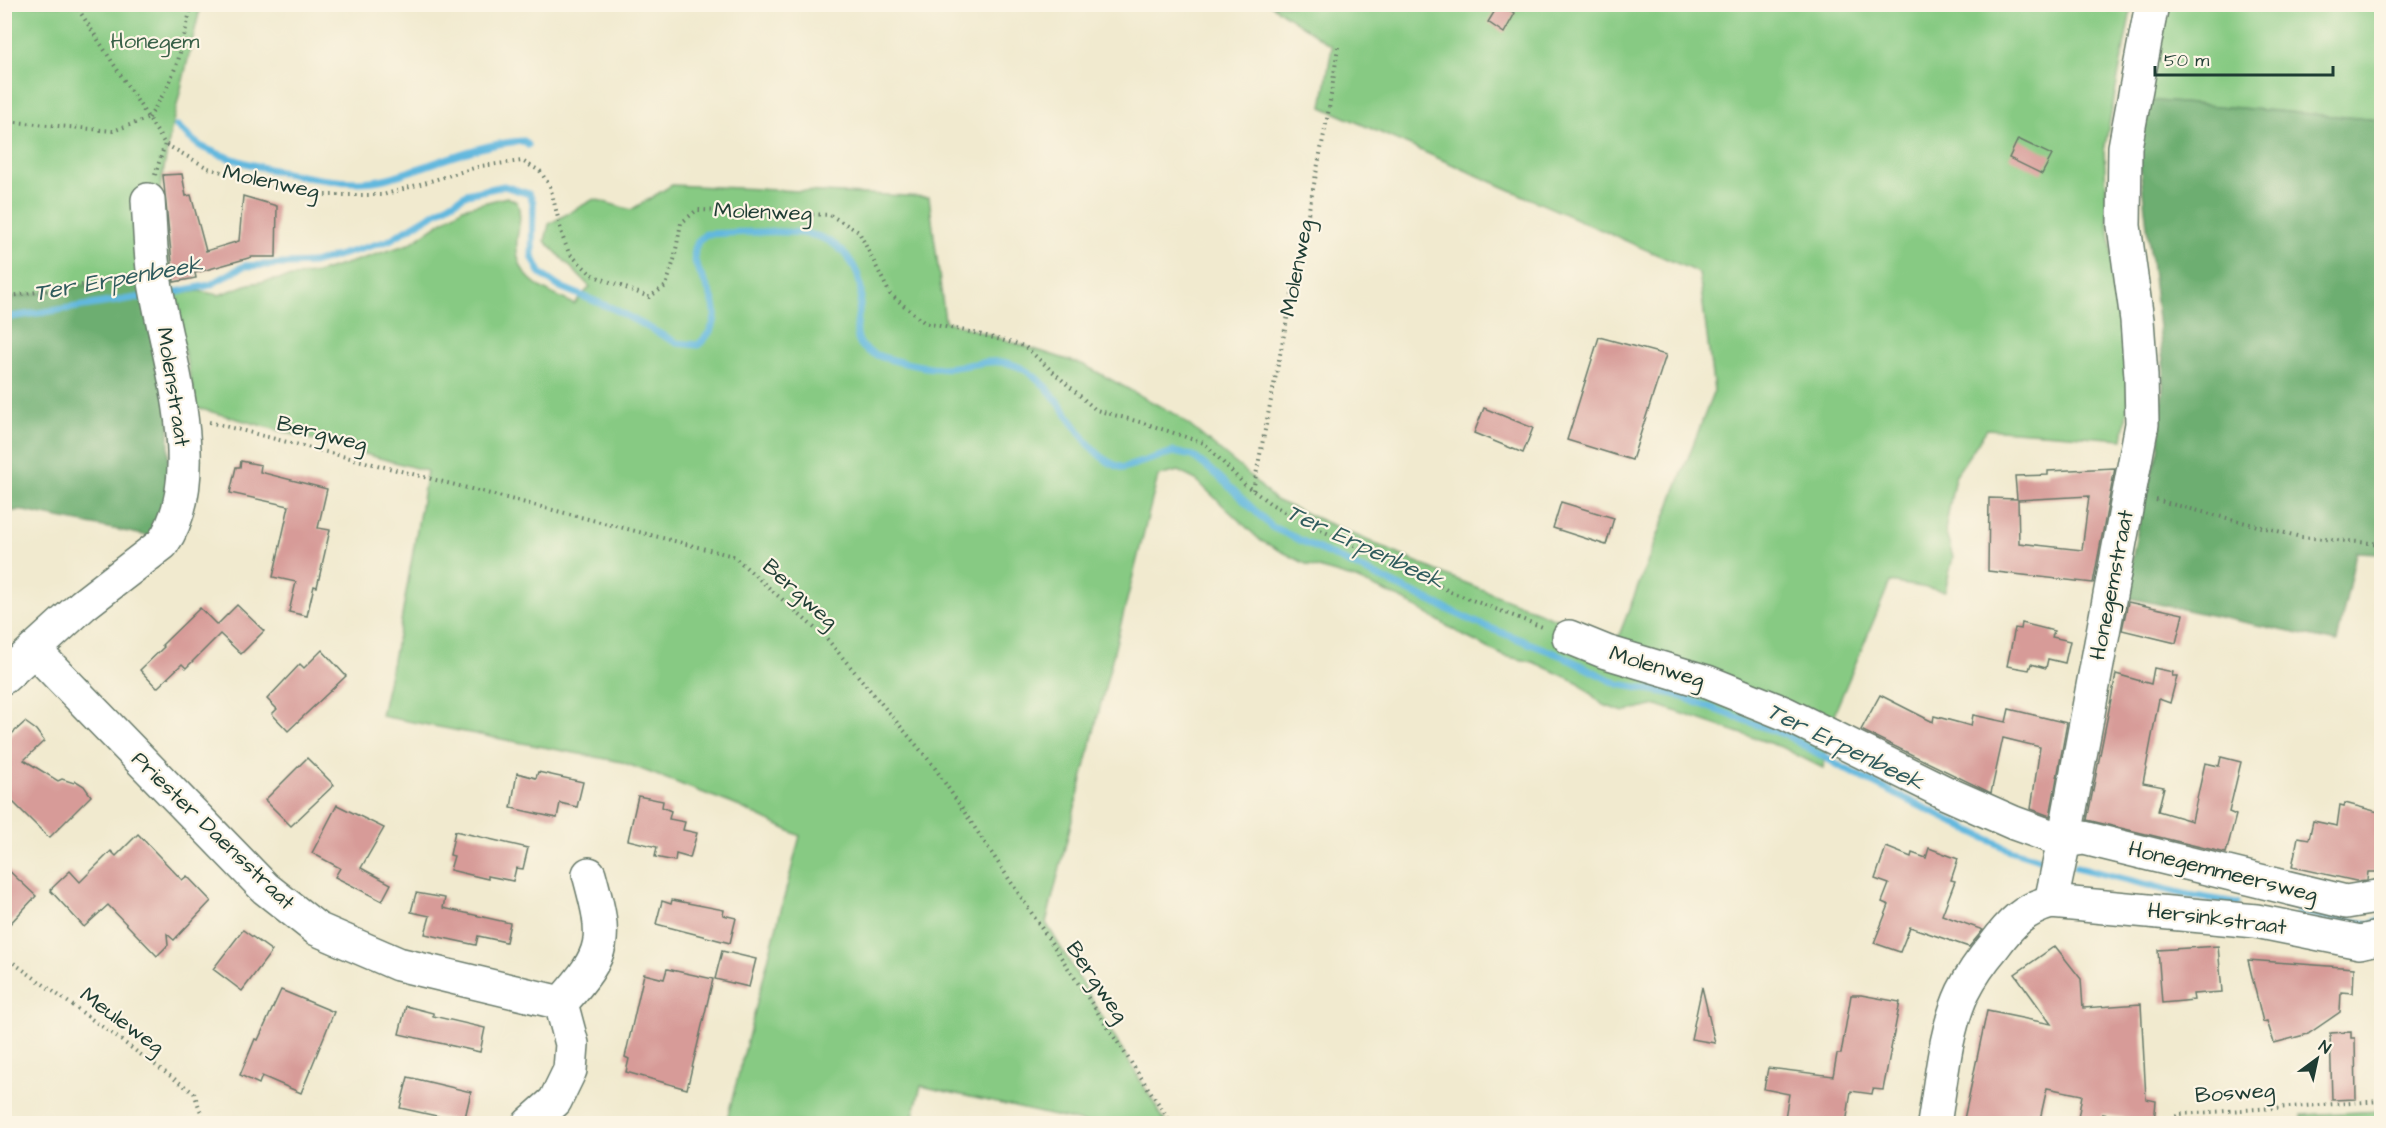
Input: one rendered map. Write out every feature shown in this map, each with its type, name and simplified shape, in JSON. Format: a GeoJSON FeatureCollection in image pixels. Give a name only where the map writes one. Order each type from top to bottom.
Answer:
{"type":"FeatureCollection","features":[{"type":"Feature","properties":{"kind":"street","name":"Honegemstraat"},"geometry":{"type":"LineString","coordinates":[[2051,902],[2142,424],[2137,320],[2124,226],[2126,147],[2152,4]]}},
{"type":"Feature","properties":{"kind":"street","name":"Molenstraat"},"geometry":{"type":"LineString","coordinates":[[4,677],[83,605],[162,544],[171,532],[180,501],[185,458],[181,415],[156,286],[148,200]]}},
{"type":"Feature","properties":{"kind":"street","name":"Molenweg"},"geometry":{"type":"LineString","coordinates":[[1569,638],[1606,652],[1707,682],[1784,713],[1946,793],[2014,823],[2064,841]]}},
{"type":"Feature","properties":{"kind":"street","name":"Priester Daensstraat"},"geometry":{"type":"LineString","coordinates":[[34,650],[265,888],[317,929],[398,964],[561,1003]]}},
{"type":"Feature","properties":{"kind":"street","name":"Honegemmeersweg"},"geometry":{"type":"LineString","coordinates":[[2064,841],[2084,838],[2346,902],[2382,896]]}},
{"type":"Feature","properties":{"kind":"street"},"geometry":{"type":"LineString","coordinates":[[529,1124],[555,1101],[570,1070],[572,1044],[561,1003],[585,976],[602,942],[601,917],[589,874]]}},
{"type":"Feature","properties":{"kind":"street"},"geometry":{"type":"LineString","coordinates":[[1934,1124],[1951,1028],[1962,993],[1980,963],[2008,926],[2033,906],[2051,902]]}},
{"type":"Feature","properties":{"kind":"street","name":"Hersinkstraat"},"geometry":{"type":"LineString","coordinates":[[2051,902],[2256,921],[2360,942],[2382,937]]}},
{"type":"Feature","properties":{"kind":"path","name":"Molenweg"},"geometry":{"type":"LineString","coordinates":[[75,4],[165,144],[208,168],[258,182],[322,195],[383,195],[492,165],[522,161],[540,171],[550,186],[569,253],[592,275],[649,297],[666,286],[681,223],[698,210],[830,215],[859,232],[890,294],[924,323],[1024,346],[1096,410],[1204,443],[1244,484],[1271,504],[1309,525],[1417,573],[1451,592],[1569,638]]}},
{"type":"Feature","properties":{"kind":"path"},"geometry":{"type":"LineString","coordinates":[[4,121],[113,131],[149,118],[167,88],[178,61],[192,4]]}},
{"type":"Feature","properties":{"kind":"path","name":"Molenweg"},"geometry":{"type":"LineString","coordinates":[[1253,490],[1329,108],[1338,47]]}},
{"type":"Feature","properties":{"kind":"path"},"geometry":{"type":"LineString","coordinates":[[4,297],[156,286]]}},
{"type":"Feature","properties":{"kind":"path","name":"Bergweg"},"geometry":{"type":"LineString","coordinates":[[181,415],[733,556],[827,639],[933,765],[1172,1124]]}},
{"type":"Feature","properties":{"kind":"path"},"geometry":{"type":"LineString","coordinates":[[2129,493],[2301,537],[2382,544]]}},
{"type":"Feature","properties":{"kind":"path","name":"Meuleweg"},"geometry":{"type":"LineString","coordinates":[[4,956],[194,1093],[205,1124]]}},
{"type":"Feature","properties":{"kind":"path","name":"Bosweg"},"geometry":{"type":"LineString","coordinates":[[2167,1124],[2169,1119],[2181,1114],[2382,1101]]}},
{"type":"Feature","properties":{"kind":"green space","name":"Honegem"},"geometry":{"type":"Polygon","coordinates":[[[5,5],[201,5],[171,130],[159,194],[172,282],[141,276],[5,299],[5,5]]]}},
{"type":"Feature","properties":{"kind":"green space"},"geometry":{"type":"Polygon","coordinates":[[[1271,5],[2132,5],[2104,151],[2108,222],[2129,397],[2123,439],[1987,429],[1955,476],[1945,531],[1953,557],[1945,591],[1890,582],[1829,726],[1823,768],[1781,747],[1657,705],[1624,712],[1603,705],[1579,683],[1533,662],[1504,656],[1464,636],[1404,600],[1356,579],[1308,565],[1261,541],[1196,480],[1178,471],[1158,476],[1046,923],[1166,1123],[1086,1123],[921,1086],[911,1123],[726,1123],[800,836],[738,806],[622,762],[381,716],[401,622],[427,471],[197,408],[172,295],[199,291],[219,295],[249,284],[317,273],[409,244],[463,208],[507,197],[517,202],[519,207],[517,253],[525,273],[542,288],[574,304],[590,287],[545,241],[549,224],[594,199],[631,210],[672,185],[929,197],[945,321],[1084,365],[1178,416],[1246,472],[1275,500],[1446,575],[1616,643],[1714,391],[1699,273],[1322,107],[1332,46],[1271,5]]]}},
{"type":"Feature","properties":{"kind":"green space"},"geometry":{"type":"Polygon","coordinates":[[[2170,5],[2381,5],[2381,120],[2145,100],[2170,5]]]}},
{"type":"Feature","properties":{"kind":"green space"},"geometry":{"type":"Polygon","coordinates":[[[2145,100],[2381,120],[2381,553],[2356,552],[2337,642],[2125,597],[2141,512],[2159,449],[2164,370],[2137,141],[2145,100]]]}},
{"type":"Feature","properties":{"kind":"green space"},"geometry":{"type":"Polygon","coordinates":[[[141,276],[170,401],[167,514],[153,537],[19,510],[5,513],[5,299],[141,276]]]}},
{"type":"Feature","properties":{"kind":"green space"},"geometry":{"type":"Polygon","coordinates":[[[2381,1111],[2381,1123],[2303,1123],[2302,1115],[2381,1111]]]}},
{"type":"Feature","properties":{"kind":"building"},"geometry":{"type":"Polygon","coordinates":[[[1499,4],[1515,13],[1504,33],[1488,22],[1499,4]]]}},
{"type":"Feature","properties":{"kind":"building"},"geometry":{"type":"Polygon","coordinates":[[[2018,139],[2052,155],[2042,174],[2009,158],[2018,139]]]}},
{"type":"Feature","properties":{"kind":"building"},"geometry":{"type":"Polygon","coordinates":[[[182,174],[186,196],[191,195],[206,251],[239,241],[243,196],[277,206],[276,257],[252,257],[195,273],[196,278],[174,282],[163,175],[182,174]]]}},
{"type":"Feature","properties":{"kind":"building"},"geometry":{"type":"Polygon","coordinates":[[[1599,337],[1666,355],[1632,460],[1567,440],[1599,337]]]}},
{"type":"Feature","properties":{"kind":"building"},"geometry":{"type":"Polygon","coordinates":[[[1484,408],[1533,428],[1523,453],[1474,433],[1484,408]]]}},
{"type":"Feature","properties":{"kind":"building"},"geometry":{"type":"Polygon","coordinates":[[[241,461],[261,465],[260,472],[327,489],[318,528],[330,530],[317,587],[314,586],[307,616],[289,612],[296,582],[273,577],[289,506],[230,493],[236,467],[240,467],[241,461]]]}},
{"type":"Feature","properties":{"kind":"building"},"geometry":{"type":"Polygon","coordinates":[[[2115,468],[2093,583],[1988,571],[1989,498],[2017,499],[2015,476],[2048,475],[2048,471],[2115,468]],[[2089,496],[2018,500],[2019,543],[2082,550],[2089,496]]]}},
{"type":"Feature","properties":{"kind":"building"},"geometry":{"type":"Polygon","coordinates":[[[1561,502],[1614,518],[1606,545],[1553,528],[1561,502]]]}},
{"type":"Feature","properties":{"kind":"building"},"geometry":{"type":"Polygon","coordinates":[[[2128,602],[2183,614],[2176,643],[2122,630],[2128,602]]]}},
{"type":"Feature","properties":{"kind":"building"},"geometry":{"type":"Polygon","coordinates":[[[237,605],[264,631],[241,654],[220,634],[186,668],[182,664],[157,688],[140,670],[200,608],[217,625],[237,605]]]}},
{"type":"Feature","properties":{"kind":"building"},"geometry":{"type":"Polygon","coordinates":[[[2022,623],[2054,631],[2052,637],[2070,641],[2065,663],[2048,659],[2046,668],[2031,664],[2029,670],[2007,666],[2015,628],[2021,629],[2022,623]]]}},
{"type":"Feature","properties":{"kind":"building"},"geometry":{"type":"Polygon","coordinates":[[[322,650],[346,676],[288,731],[272,714],[277,709],[267,699],[300,664],[304,668],[322,650]]]}},
{"type":"Feature","properties":{"kind":"building"},"geometry":{"type":"Polygon","coordinates":[[[2154,668],[2173,672],[2172,676],[2177,676],[2170,703],[2159,699],[2143,783],[2164,787],[2158,811],[2192,821],[2205,763],[2219,766],[2221,757],[2241,762],[2229,812],[2236,815],[2226,853],[2087,820],[2116,674],[2151,684],[2154,668]]]}},
{"type":"Feature","properties":{"kind":"building"},"geometry":{"type":"Polygon","coordinates":[[[1880,695],[1933,722],[1934,716],[1971,726],[1973,715],[2006,722],[2009,709],[2067,723],[2050,816],[2031,809],[2040,747],[2003,738],[1991,793],[1861,730],[1880,695]]]}},
{"type":"Feature","properties":{"kind":"building"},"geometry":{"type":"Polygon","coordinates":[[[25,722],[36,730],[44,741],[24,760],[58,781],[62,779],[74,783],[76,781],[84,786],[91,796],[49,838],[4,793],[4,741],[25,722]]]}},
{"type":"Feature","properties":{"kind":"building"},"geometry":{"type":"Polygon","coordinates":[[[307,758],[334,785],[291,826],[265,800],[307,758]]]}},
{"type":"Feature","properties":{"kind":"building"},"geometry":{"type":"Polygon","coordinates":[[[538,772],[583,782],[577,807],[560,803],[557,818],[511,808],[517,773],[536,778],[538,772]]]}},
{"type":"Feature","properties":{"kind":"building"},"geometry":{"type":"Polygon","coordinates":[[[638,796],[663,801],[662,807],[671,811],[669,819],[685,822],[683,830],[697,833],[690,858],[676,854],[675,861],[655,857],[657,847],[628,840],[638,796]]]}},
{"type":"Feature","properties":{"kind":"building"},"geometry":{"type":"Polygon","coordinates":[[[2345,803],[2382,813],[2382,872],[2368,872],[2367,880],[2356,881],[2292,867],[2298,837],[2309,839],[2313,821],[2337,826],[2340,805],[2344,806],[2345,803]]]}},
{"type":"Feature","properties":{"kind":"building"},"geometry":{"type":"Polygon","coordinates":[[[337,805],[384,828],[361,868],[391,884],[382,901],[335,877],[340,868],[312,853],[337,805]]]}},
{"type":"Feature","properties":{"kind":"building"},"geometry":{"type":"Polygon","coordinates":[[[455,831],[528,848],[523,869],[516,868],[513,881],[488,876],[488,879],[450,870],[454,856],[450,855],[455,831]]]}},
{"type":"Feature","properties":{"kind":"building"},"geometry":{"type":"Polygon","coordinates":[[[138,834],[182,880],[187,876],[211,901],[174,940],[167,934],[168,945],[157,956],[108,905],[84,927],[50,890],[70,871],[80,882],[111,851],[116,856],[138,834]]]}},
{"type":"Feature","properties":{"kind":"building"},"geometry":{"type":"Polygon","coordinates":[[[1886,847],[1911,857],[1912,853],[1926,858],[1929,848],[1958,859],[1951,880],[1955,881],[1942,915],[1983,930],[1969,947],[1910,927],[1900,952],[1874,943],[1889,905],[1882,902],[1889,884],[1875,879],[1886,847]]]}},
{"type":"Feature","properties":{"kind":"building"},"geometry":{"type":"Polygon","coordinates":[[[4,866],[36,896],[4,930],[4,866]]]}},
{"type":"Feature","properties":{"kind":"building"},"geometry":{"type":"Polygon","coordinates":[[[416,893],[445,898],[443,908],[510,923],[506,942],[478,936],[476,945],[425,934],[430,916],[411,912],[416,893]]]}},
{"type":"Feature","properties":{"kind":"building"},"geometry":{"type":"Polygon","coordinates":[[[672,900],[724,910],[723,915],[736,918],[730,943],[656,924],[662,901],[671,904],[672,900]]]}},
{"type":"Feature","properties":{"kind":"building"},"geometry":{"type":"Polygon","coordinates":[[[243,930],[272,951],[242,991],[213,969],[243,930]]]}},
{"type":"Feature","properties":{"kind":"building"},"geometry":{"type":"Polygon","coordinates":[[[2055,946],[2081,979],[2083,1008],[2141,1004],[2146,1099],[2156,1101],[2154,1123],[2102,1114],[2101,1124],[2077,1124],[2082,1095],[2047,1088],[2039,1124],[1963,1124],[1987,1011],[2051,1024],[2015,974],[2055,946]]]}},
{"type":"Feature","properties":{"kind":"building"},"geometry":{"type":"Polygon","coordinates":[[[2218,946],[2222,992],[2193,994],[2194,1000],[2162,1003],[2158,950],[2218,946]]]}},
{"type":"Feature","properties":{"kind":"building"},"geometry":{"type":"Polygon","coordinates":[[[722,951],[756,959],[749,987],[715,979],[722,951]]]}},
{"type":"Feature","properties":{"kind":"building"},"geometry":{"type":"Polygon","coordinates":[[[2248,960],[2354,968],[2353,993],[2341,992],[2340,1012],[2308,1034],[2274,1043],[2267,1021],[2263,1022],[2248,960]]]}},
{"type":"Feature","properties":{"kind":"building"},"geometry":{"type":"Polygon","coordinates":[[[667,969],[713,979],[687,1089],[626,1072],[629,1059],[625,1057],[644,974],[664,979],[667,969]]]}},
{"type":"Feature","properties":{"kind":"building"},"geometry":{"type":"Polygon","coordinates":[[[1702,987],[1715,1043],[1691,1039],[1702,987]]]}},
{"type":"Feature","properties":{"kind":"building"},"geometry":{"type":"Polygon","coordinates":[[[281,990],[334,1012],[301,1093],[262,1076],[259,1084],[240,1075],[255,1039],[258,1040],[281,990]]]}},
{"type":"Feature","properties":{"kind":"building"},"geometry":{"type":"Polygon","coordinates":[[[1851,995],[1900,1002],[1883,1090],[1873,1089],[1872,1094],[1851,1091],[1846,1124],[1784,1124],[1789,1094],[1764,1089],[1768,1068],[1833,1076],[1837,1054],[1841,1054],[1851,995]]]}},
{"type":"Feature","properties":{"kind":"building"},"geometry":{"type":"Polygon","coordinates":[[[406,1006],[433,1013],[433,1016],[485,1028],[480,1052],[399,1034],[406,1006]]]}},
{"type":"Feature","properties":{"kind":"building"},"geometry":{"type":"Polygon","coordinates":[[[2351,1032],[2351,1038],[2355,1038],[2356,1099],[2332,1100],[2330,1033],[2351,1032]]]}},
{"type":"Feature","properties":{"kind":"building"},"geometry":{"type":"Polygon","coordinates":[[[408,1077],[471,1092],[464,1122],[400,1108],[408,1077]]]}},
{"type":"Feature","properties":{"kind":"waterway"},"geometry":{"type":"LineString","coordinates":[[177,126],[202,147],[241,162],[318,179],[343,181],[366,182],[384,179],[488,146],[524,141],[528,145]]}},
{"type":"Feature","properties":{"kind":"waterway","name":"Ter Erpenbeek"},"geometry":{"type":"LineString","coordinates":[[167,294],[210,285],[244,266],[313,263],[388,241],[467,194],[504,186],[529,194],[533,202],[532,256],[541,274],[558,286],[614,309],[677,343],[698,345],[711,330],[715,316],[714,303],[694,255],[698,243],[706,234],[764,232],[809,234],[820,237],[836,245],[848,258],[857,274],[861,292],[857,332],[862,346],[868,351],[892,360],[932,368],[948,368],[984,362],[1011,364],[1027,371],[1040,381],[1094,450],[1112,464],[1123,468],[1173,452],[1193,456],[1217,475],[1272,527],[1477,623],[1562,656],[1618,684],[1674,694],[1788,736],[1845,769],[2010,850],[2042,860]]}},
{"type":"Feature","properties":{"kind":"waterway","name":"Ter Erpenbeek"},"geometry":{"type":"LineString","coordinates":[[4,318],[150,296]]}},
{"type":"Feature","properties":{"kind":"waterway","name":"Ter Erpenbeek"},"geometry":{"type":"LineString","coordinates":[[2076,867],[2188,895],[2237,903]]}},
{"type":"Feature","properties":{"kind":"waterway","name":"Ter Erpenbeek"},"geometry":{"type":"LineString","coordinates":[[2298,913],[2369,924],[2382,919]]}}]}
